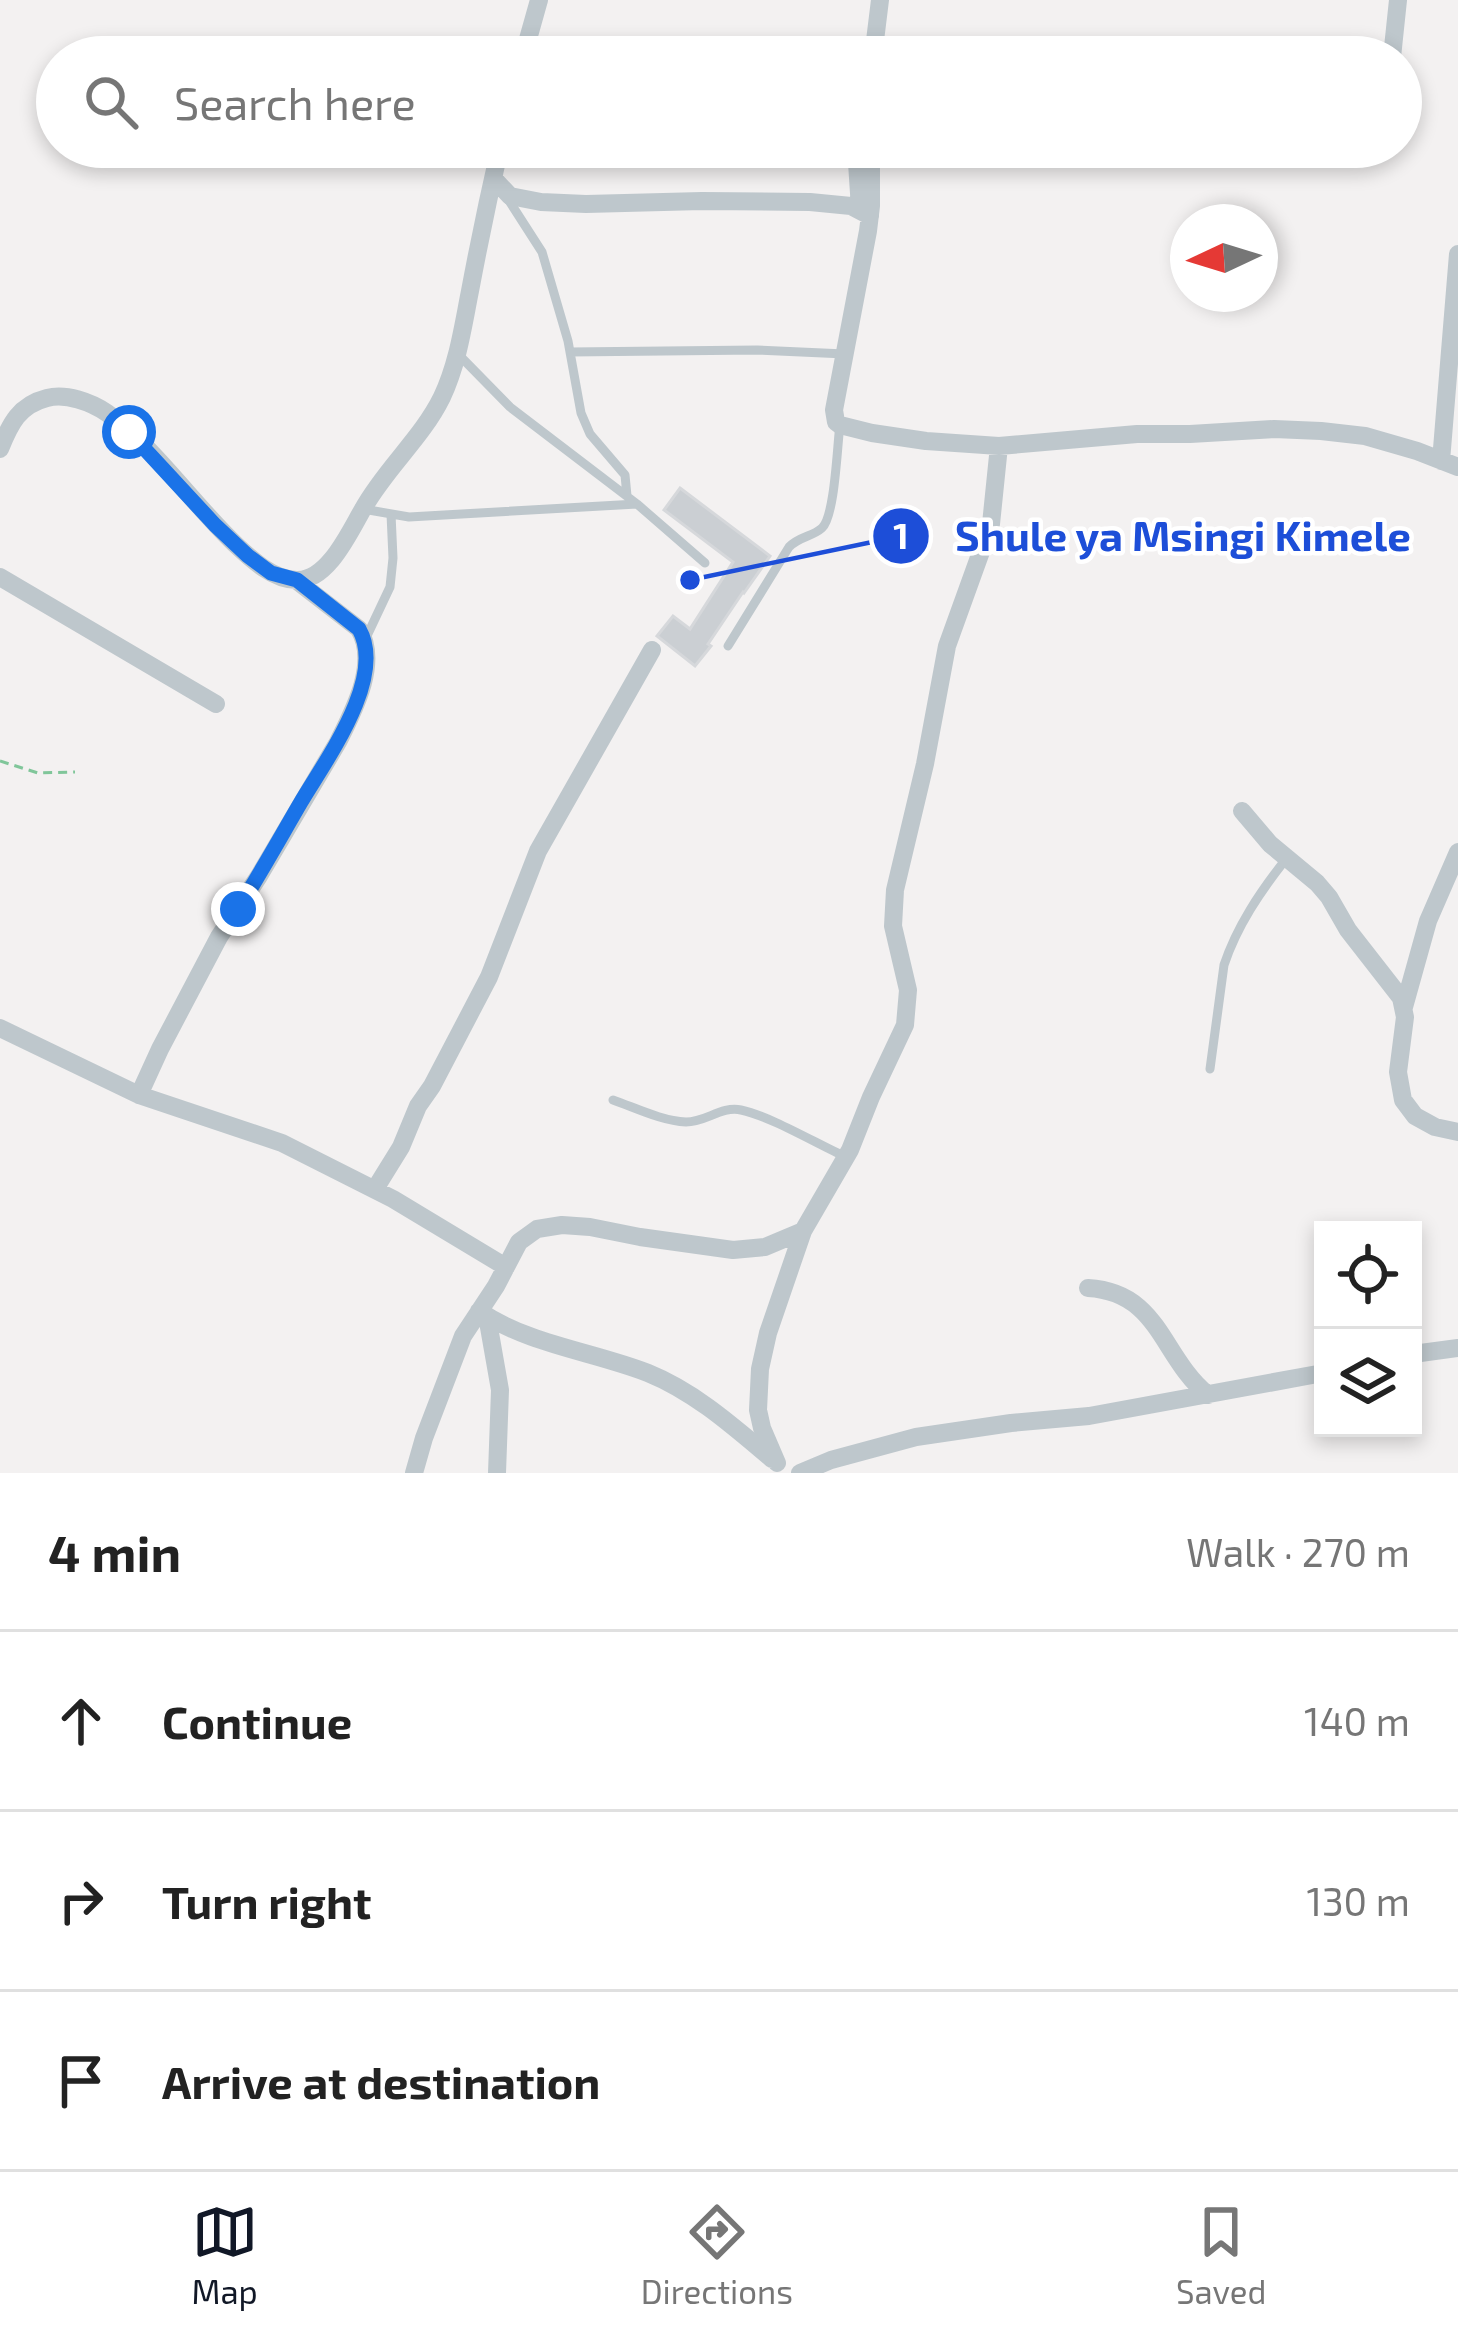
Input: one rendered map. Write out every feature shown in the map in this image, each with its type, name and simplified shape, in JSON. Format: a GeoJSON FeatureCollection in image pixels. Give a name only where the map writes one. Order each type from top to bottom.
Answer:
{"type":"FeatureCollection","features":[{"type":"Feature","properties":{"kind":"street"},"geometry":{"type":"LineString","coordinates":[[529,36],[539,0]]}},
{"type":"Feature","properties":{"kind":"street"},"geometry":{"type":"LineString","coordinates":[[863,36],[867,0]]}},
{"type":"Feature","properties":{"kind":"street"},"geometry":{"type":"LineString","coordinates":[[876,36],[880,0]]}},
{"type":"Feature","properties":{"kind":"street"},"geometry":{"type":"LineString","coordinates":[[1394,36],[1398,0]]}},
{"type":"Feature","properties":{"kind":"street"},"geometry":{"type":"LineString","coordinates":[[297,580],[320,571],[349,537],[363,509],[443,395],[458,354],[499,168]]}},
{"type":"Feature","properties":{"kind":"street"},"geometry":{"type":"LineString","coordinates":[[859,168],[865,212]]}},
{"type":"Feature","properties":{"kind":"street"},"geometry":{"type":"LineString","coordinates":[[869,168],[834,410],[840,425],[872,434],[999,446],[1274,429],[1365,436],[1450,464],[1458,254]]}},
{"type":"Feature","properties":{"kind":"street"},"geometry":{"type":"LineString","coordinates":[[498,185],[522,200],[586,205],[810,202],[865,212]]}},
{"type":"Feature","properties":{"kind":"street"},"geometry":{"type":"LineString","coordinates":[[2,440],[16,414],[52,396],[104,410],[248,556],[271,573],[297,580],[359,629],[365,640],[367,654],[355,708],[219,937],[139,1095]]}},
{"type":"Feature","properties":{"kind":"street"},"geometry":{"type":"LineString","coordinates":[[784,1468],[762,1428],[760,1369],[803,1231],[845,1157],[905,1024],[908,990],[893,926],[895,890],[947,646],[991,524],[999,446]]}},
{"type":"Feature","properties":{"kind":"street"},"geometry":{"type":"LineString","coordinates":[[0,577],[216,704]]}},
{"type":"Feature","properties":{"kind":"street"},"geometry":{"type":"LineString","coordinates":[[374,1189],[401,1147],[418,1106],[489,977],[538,850],[652,650]]}},
{"type":"Feature","properties":{"kind":"street"},"geometry":{"type":"LineString","coordinates":[[1242,811],[1329,897],[1404,1007],[1398,1072],[1403,1100],[1415,1116],[1458,1132]]}},
{"type":"Feature","properties":{"kind":"street"},"geometry":{"type":"LineString","coordinates":[[1404,1007],[1428,921],[1458,853]]}},
{"type":"Feature","properties":{"kind":"street"},"geometry":{"type":"LineString","coordinates":[[0,1028],[139,1095],[282,1143],[374,1189],[506,1267]]}},
{"type":"Feature","properties":{"kind":"street"},"geometry":{"type":"LineString","coordinates":[[414,1473],[463,1336],[483,1314],[519,1242],[537,1228],[590,1227],[733,1250],[765,1247],[803,1231]]}},
{"type":"Feature","properties":{"kind":"street"},"geometry":{"type":"LineString","coordinates":[[1088,1288],[1112,1289],[1131,1300],[1159,1327],[1192,1382],[1208,1395]]}},
{"type":"Feature","properties":{"kind":"street"},"geometry":{"type":"LineString","coordinates":[[483,1314],[514,1333],[649,1373],[712,1409],[784,1468]]}},
{"type":"Feature","properties":{"kind":"street"},"geometry":{"type":"LineString","coordinates":[[483,1314],[500,1390],[497,1473]]}},
{"type":"Feature","properties":{"kind":"street"},"geometry":{"type":"LineString","coordinates":[[1422,1353],[1458,1348]]}},
{"type":"Feature","properties":{"kind":"street"},"geometry":{"type":"LineString","coordinates":[[800,1473],[916,1437],[1090,1416],[1314,1374]]}},
{"type":"Feature","properties":{"kind":"lane"},"geometry":{"type":"LineString","coordinates":[[498,185],[542,252],[570,352],[581,413],[590,434],[625,475],[632,500]]}},
{"type":"Feature","properties":{"kind":"lane"},"geometry":{"type":"LineString","coordinates":[[570,352],[845,354]]}},
{"type":"Feature","properties":{"kind":"lane"},"geometry":{"type":"LineString","coordinates":[[458,354],[510,407],[705,563]]}},
{"type":"Feature","properties":{"kind":"lane"},"geometry":{"type":"LineString","coordinates":[[728,646],[789,547],[829,519],[840,425]]}},
{"type":"Feature","properties":{"kind":"lane"},"geometry":{"type":"LineString","coordinates":[[363,509],[410,517],[632,500]]}},
{"type":"Feature","properties":{"kind":"lane"},"geometry":{"type":"LineString","coordinates":[[365,640],[390,587],[391,514]]}},
{"type":"Feature","properties":{"kind":"lane"},"geometry":{"type":"LineString","coordinates":[[1210,1069],[1228,952],[1251,906],[1286,859]]}},
{"type":"Feature","properties":{"kind":"lane"},"geometry":{"type":"LineString","coordinates":[[613,1100],[684,1122],[742,1110],[845,1157]]}},
{"type":"Feature","properties":{"kind":"path"},"geometry":{"type":"LineString","coordinates":[[0,761],[38,773],[75,772]]}},
{"type":"Feature","properties":{"kind":"building"},"geometry":{"type":"Polygon","coordinates":[[[680,488],[770,556],[695,666],[657,636],[673,616],[690,629],[733,562],[664,510],[680,488]]]}},
{"type":"Feature","properties":{"kind":"place","name":"Shule ya Msingi Kimele"},"geometry":{"type":"Point","coordinates":[690,580]}},
{"type":"Feature","properties":{"kind":"route"},"geometry":{"type":"LineString","coordinates":[[129,432],[248,556],[271,573],[297,580],[359,629],[365,640],[367,654],[355,708],[238,909]]}}]}
